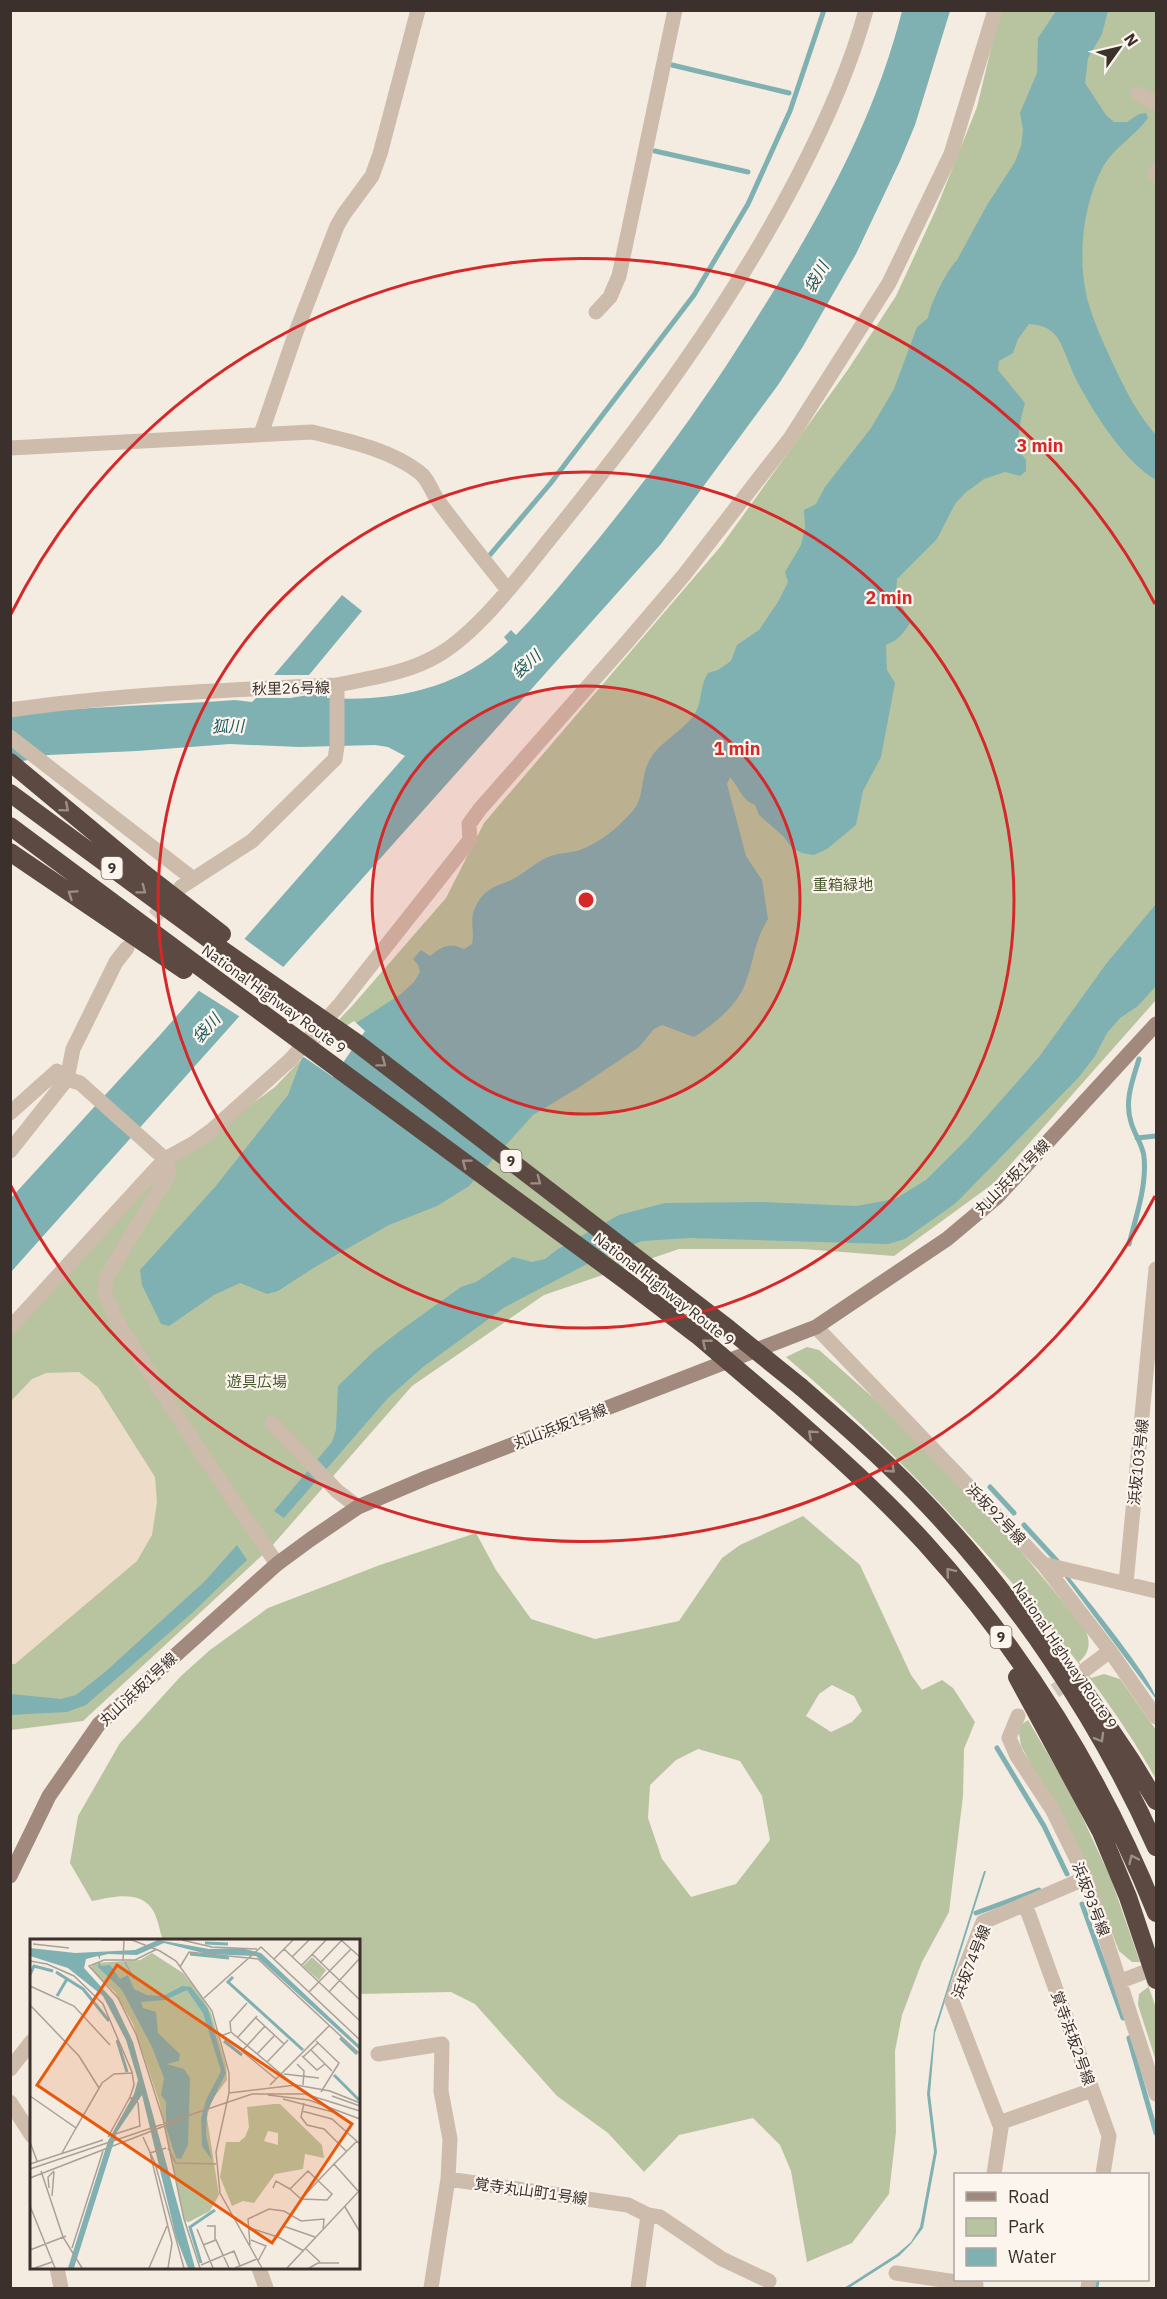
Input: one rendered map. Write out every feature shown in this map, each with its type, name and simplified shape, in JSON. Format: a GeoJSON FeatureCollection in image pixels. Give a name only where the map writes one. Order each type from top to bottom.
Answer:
{"type":"FeatureCollection","features":[{"type":"Feature","properties":{"kind":"highway"},"geometry":{"type":"LineString","coordinates":[[15,766],[218,939]]}},
{"type":"Feature","properties":{"kind":"highway","name":"National Highway Route 9"},"geometry":{"type":"LineString","coordinates":[[10,793],[218,939],[357,1043],[711,1315],[841,1422],[914,1491],[998,1588],[1086,1715],[1126,1786],[1156,1847]]}},
{"type":"Feature","properties":{"kind":"highway","name":"National Highway Route 9"},"geometry":{"type":"LineString","coordinates":[[10,826],[193,969],[339,1068],[668,1313],[783,1408],[849,1467],[902,1518],[978,1606],[1036,1685],[1079,1754],[1129,1850],[1156,1913]]}},
{"type":"Feature","properties":{"kind":"highway"},"geometry":{"type":"LineString","coordinates":[[10,852],[193,969]]}},
{"type":"Feature","properties":{"kind":"highway"},"geometry":{"type":"LineString","coordinates":[[998,1588],[1054,1650],[1083,1689],[1156,1802]]}},
{"type":"Feature","properties":{"kind":"highway"},"geometry":{"type":"LineString","coordinates":[[978,1606],[1101,1832],[1128,1897],[1149,1977]]}},
{"type":"Feature","properties":{"kind":"street"},"geometry":{"type":"LineString","coordinates":[[261,434],[296,332],[338,226],[372,176],[380,154],[418,10]]}},
{"type":"Feature","properties":{"kind":"street"},"geometry":{"type":"LineString","coordinates":[[596,312],[610,297],[619,276],[675,10]]}},
{"type":"Feature","properties":{"kind":"street"},"geometry":{"type":"LineString","coordinates":[[336,691],[397,673],[440,654],[477,625],[590,490],[660,397],[753,258],[777,217],[824,126],[866,10]]}},
{"type":"Feature","properties":{"kind":"street"},"geometry":{"type":"LineString","coordinates":[[10,1328],[162,1155],[194,1143],[212,1130],[290,1060],[341,1002],[470,840],[469,824],[480,808],[663,600],[791,437],[889,283],[951,154],[995,10]]}},
{"type":"Feature","properties":{"kind":"street"},"geometry":{"type":"LineString","coordinates":[[1138,94],[1156,103]]}},
{"type":"Feature","properties":{"kind":"street"},"geometry":{"type":"LineString","coordinates":[[10,448],[312,432],[355,442],[390,455],[420,472],[437,500],[507,589]]}},
{"type":"Feature","properties":{"kind":"street","name":"秋里26号線"},"geometry":{"type":"LineString","coordinates":[[10,710],[80,700],[158,694],[336,691],[338,746],[335,759],[252,841],[186,883],[39,758],[10,737]]}},
{"type":"Feature","properties":{"kind":"street"},"geometry":{"type":"LineString","coordinates":[[10,1151],[73,1081],[73,1049],[116,962],[127,948]]}},
{"type":"Feature","properties":{"kind":"street","name":"丸山浜坂1号線"},"geometry":{"type":"LineString","coordinates":[[10,1876],[48,1796],[99,1724],[277,1564],[358,1507],[426,1478],[710,1370],[816,1327],[947,1239],[997,1197],[1156,1024]]}},
{"type":"Feature","properties":{"kind":"street"},"geometry":{"type":"LineString","coordinates":[[10,1113],[57,1071],[73,1081],[162,1155],[169,1174],[108,1276],[104,1293],[120,1327],[200,1452],[277,1564]]}},
{"type":"Feature","properties":{"kind":"street","name":"浜坂103号線"},"geometry":{"type":"LineString","coordinates":[[1126,1583],[1156,1269]]}},
{"type":"Feature","properties":{"kind":"street","name":"浜坂92号線"},"geometry":{"type":"LineString","coordinates":[[816,1327],[1043,1564],[1110,1651],[1156,1717]]}},
{"type":"Feature","properties":{"kind":"street"},"geometry":{"type":"LineString","coordinates":[[272,1423],[337,1491],[358,1507]]}},
{"type":"Feature","properties":{"kind":"street"},"geometry":{"type":"LineString","coordinates":[[1043,1564],[1156,1591]]}},
{"type":"Feature","properties":{"kind":"street"},"geometry":{"type":"LineString","coordinates":[[1086,1669],[1110,1651]]}},
{"type":"Feature","properties":{"kind":"street","name":"浜坂93号線"},"geometry":{"type":"LineString","coordinates":[[1018,1716],[1009,1738],[1017,1756],[1052,1809],[1086,1878],[1156,2094]]}},
{"type":"Feature","properties":{"kind":"street","name":"浜坂74号線"},"geometry":{"type":"LineString","coordinates":[[994,2173],[1001,2128],[952,2001],[983,1922],[1086,1878]]}},
{"type":"Feature","properties":{"kind":"street","name":"覚寺浜坂2号線"},"geometry":{"type":"LineString","coordinates":[[1025,1904],[1109,2136],[1103,2173]]}},
{"type":"Feature","properties":{"kind":"street"},"geometry":{"type":"LineString","coordinates":[[1121,1981],[1149,1977]]}},
{"type":"Feature","properties":{"kind":"street"},"geometry":{"type":"LineString","coordinates":[[10,2069],[30,2044]]}},
{"type":"Feature","properties":{"kind":"street"},"geometry":{"type":"LineString","coordinates":[[378,2054],[441,2044],[441,2091],[450,2139],[448,2179],[431,2289]]}},
{"type":"Feature","properties":{"kind":"street"},"geometry":{"type":"LineString","coordinates":[[999,2124],[1092,2090]]}},
{"type":"Feature","properties":{"kind":"street"},"geometry":{"type":"LineString","coordinates":[[10,2102],[30,2133]]}},
{"type":"Feature","properties":{"kind":"street","name":"覚寺丸山町1号線"},"geometry":{"type":"LineString","coordinates":[[448,2179],[628,2205],[648,2215],[660,2217],[722,2259],[769,2282]]}},
{"type":"Feature","properties":{"kind":"street"},"geometry":{"type":"LineString","coordinates":[[638,2289],[648,2215]]}},
{"type":"Feature","properties":{"kind":"street"},"geometry":{"type":"LineString","coordinates":[[57,2269],[61,2289]]}},
{"type":"Feature","properties":{"kind":"street"},"geometry":{"type":"LineString","coordinates":[[259,2269],[266,2289]]}},
{"type":"Feature","properties":{"kind":"street"},"geometry":{"type":"LineString","coordinates":[[897,2272],[954,2281]]}},
{"type":"Feature","properties":{"kind":"street"},"geometry":{"type":"LineString","coordinates":[[956,2281],[976,2284]]}},
{"type":"Feature","properties":{"kind":"green space","name":"重箱緑地"},"geometry":{"type":"Polygon","coordinates":[[[1000,11],[1156,11],[1156,1000],[994,1183],[894,1256],[803,1249],[679,1249],[544,1295],[412,1386],[271,1547],[83,1721],[11,1730],[11,1335],[157,1173],[275,1087],[352,1006],[446,898],[484,823],[721,546],[847,371],[896,296],[937,207],[977,107],[1000,11]]]}},
{"type":"Feature","properties":{"kind":"green space"},"geometry":{"type":"Polygon","coordinates":[[[807,1347],[819,1350],[888,1411],[940,1463],[1015,1544],[1085,1629],[1088,1647],[1079,1662],[1091,1678],[1104,1674],[1120,1679],[1156,1730],[1156,1779],[1123,1725],[1086,1673],[1005,1575],[900,1462],[786,1357],[807,1347]]]}},
{"type":"Feature","properties":{"kind":"green space"},"geometry":{"type":"Polygon","coordinates":[[[803,1516],[860,1565],[911,1675],[922,1690],[942,1680],[953,1688],[975,1722],[964,1749],[963,1796],[949,1912],[922,1962],[902,2015],[895,2051],[896,2132],[889,2194],[852,2243],[807,2262],[791,2171],[780,2145],[753,2118],[679,2135],[644,2172],[608,2133],[557,2096],[475,2004],[451,1992],[360,1994],[360,1939],[163,1939],[154,1912],[149,1905],[142,1900],[126,1896],[92,1901],[70,1863],[78,1816],[120,1743],[181,1676],[210,1650],[268,1608],[380,1565],[476,1533],[496,1570],[531,1619],[595,1639],[679,1621],[722,1558],[740,1545],[803,1516]],[[832,1685],[819,1694],[806,1716],[831,1732],[852,1722],[862,1711],[854,1696],[832,1685]],[[698,1749],[676,1760],[650,1785],[648,1818],[662,1859],[691,1897],[736,1884],[770,1840],[762,1796],[740,1761],[698,1749]]]}},
{"type":"Feature","properties":{"kind":"green space"},"geometry":{"type":"Polygon","coordinates":[[[1028,1720],[1072,1795],[1111,1879],[1140,1962],[1132,1962],[1119,1951],[1086,1866],[1021,1746],[1018,1727],[1028,1720]]]}},
{"type":"Feature","properties":{"kind":"green space"},"geometry":{"type":"Polygon","coordinates":[[[1141,1964],[1156,2008],[1156,2061],[1138,2005],[1139,1994],[1148,1987],[1141,1964]]]}},
{"type":"Feature","properties":{"kind":"shaded area"},"geometry":{"type":"Polygon","coordinates":[[[79,1372],[98,1387],[155,1477],[157,1502],[152,1535],[137,1561],[15,1664],[11,1664],[11,1401],[32,1379],[46,1373],[79,1372]]]}},
{"type":"Feature","properties":{"kind":"water"},"geometry":{"type":"Polygon","coordinates":[[[902,11],[950,11],[915,125],[856,254],[778,385],[661,544],[11,1272],[11,1198],[160,1035],[405,756],[388,747],[375,745],[299,747],[230,744],[48,755],[11,764],[11,716],[95,708],[235,700],[252,702],[256,698],[290,698],[327,692],[327,698],[376,698],[424,689],[447,681],[489,658],[508,642],[504,637],[511,630],[516,635],[527,624],[613,520],[697,409],[755,322],[806,237],[852,150],[888,58],[902,11]]]}},
{"type":"Feature","properties":{"kind":"water"},"geometry":{"type":"Polygon","coordinates":[[[1056,11],[1108,11],[1102,34],[1088,58],[1085,83],[1106,115],[1114,122],[1127,122],[1139,114],[1146,113],[1148,118],[1104,165],[1097,180],[1087,212],[1082,264],[1087,298],[1103,341],[1133,402],[1156,435],[1156,480],[1133,462],[1102,423],[1075,378],[1057,337],[1044,327],[1029,324],[1018,339],[1013,353],[999,361],[998,370],[1025,403],[1017,448],[1026,460],[1026,471],[1020,476],[1005,472],[984,479],[965,493],[955,504],[937,539],[897,579],[896,593],[910,623],[900,636],[886,645],[887,670],[895,683],[881,757],[863,791],[856,825],[827,849],[814,855],[802,853],[792,848],[783,836],[759,815],[755,805],[744,797],[730,777],[727,784],[746,856],[762,880],[768,919],[759,936],[745,984],[730,1007],[694,1037],[662,1025],[654,1029],[639,1047],[533,1115],[469,1186],[437,1206],[389,1225],[278,1291],[267,1294],[240,1283],[214,1295],[169,1326],[161,1324],[142,1285],[140,1270],[215,1187],[288,1095],[302,1058],[401,994],[414,982],[420,972],[413,959],[421,950],[430,956],[446,946],[464,949],[472,944],[473,912],[481,897],[489,890],[548,857],[580,850],[592,844],[620,824],[637,805],[647,766],[653,754],[683,727],[697,710],[703,683],[708,673],[718,670],[731,661],[737,645],[759,630],[788,582],[785,572],[801,545],[805,528],[804,510],[816,504],[825,487],[871,428],[894,389],[917,327],[928,318],[944,279],[1015,162],[1021,146],[1023,130],[1020,113],[1037,73],[1038,38],[1056,11]]]}},
{"type":"Feature","properties":{"kind":"water"},"geometry":{"type":"Polygon","coordinates":[[[342,595],[362,611],[309,675],[274,675],[342,595]]]}},
{"type":"Feature","properties":{"kind":"water"},"geometry":{"type":"Polygon","coordinates":[[[1156,904],[1156,986],[1138,1006],[1120,1018],[1107,1033],[1095,1056],[1079,1077],[956,1203],[905,1239],[888,1244],[690,1238],[642,1241],[585,1265],[505,1307],[423,1367],[388,1398],[284,1518],[274,1511],[332,1442],[336,1430],[338,1386],[373,1352],[401,1330],[461,1287],[476,1282],[513,1257],[532,1262],[545,1259],[558,1249],[619,1215],[665,1203],[761,1202],[856,1206],[895,1199],[926,1180],[966,1140],[1039,1057],[1106,964],[1156,904]]]}},
{"type":"Feature","properties":{"kind":"water"},"geometry":{"type":"Polygon","coordinates":[[[237,1545],[247,1560],[191,1614],[86,1705],[67,1712],[11,1715],[11,1694],[61,1699],[76,1695],[105,1672],[205,1581],[237,1545]]]}},
{"type":"Feature","properties":{"kind":"water"},"geometry":{"type":"Polygon","coordinates":[[[1064,1576],[1069,1577],[1118,1639],[1153,1690],[1156,1699],[1064,1576]]]}},
{"type":"Feature","properties":{"kind":"water"},"geometry":{"type":"Polygon","coordinates":[[[984,1871],[986,1871],[935,2033],[930,2094],[937,2152],[923,2228],[911,2244],[899,2256],[849,2288],[844,2288],[897,2254],[911,2242],[920,2227],[934,2152],[927,2094],[934,2030],[984,1871]]]}},
{"type":"Feature","properties":{"kind":"pier"},"geometry":{"type":"Polygon","coordinates":[[[242,937],[286,969],[242,1018],[196,989],[242,937]]]}},
{"type":"Feature","properties":{"kind":"pier"},"geometry":{"type":"Polygon","coordinates":[[[354,1021],[365,1031],[333,1077],[301,1055],[354,1021]]]}},
{"type":"Feature","properties":{"kind":"waterway"},"geometry":{"type":"LineString","coordinates":[[489,556],[550,484],[694,295],[748,204],[790,111],[824,10]]}},
{"type":"Feature","properties":{"kind":"waterway"},"geometry":{"type":"LineString","coordinates":[[672,65],[789,93]]}},
{"type":"Feature","properties":{"kind":"waterway"},"geometry":{"type":"LineString","coordinates":[[655,151],[748,172]]}},
{"type":"Feature","properties":{"kind":"waterway"},"geometry":{"type":"LineString","coordinates":[[1129,1244],[1140,1201],[1145,1168],[1143,1153],[1132,1126],[1128,1106],[1139,1059]]}},
{"type":"Feature","properties":{"kind":"waterway"},"geometry":{"type":"LineString","coordinates":[[1137,1138],[1156,1136]]}},
{"type":"Feature","properties":{"kind":"waterway"},"geometry":{"type":"LineString","coordinates":[[990,1487],[1014,1513]]}},
{"type":"Feature","properties":{"kind":"waterway"},"geometry":{"type":"LineString","coordinates":[[1024,1525],[1057,1561]]}},
{"type":"Feature","properties":{"kind":"waterway"},"geometry":{"type":"LineString","coordinates":[[997,1748],[1044,1826],[1067,1874]]}},
{"type":"Feature","properties":{"kind":"waterway"},"geometry":{"type":"LineString","coordinates":[[976,1913],[1039,1890]]}},
{"type":"Feature","properties":{"kind":"waterway"},"geometry":{"type":"LineString","coordinates":[[1082,1904],[1123,2018]]}},
{"type":"Feature","properties":{"kind":"waterway"},"geometry":{"type":"LineString","coordinates":[[1129,2038],[1156,2133]]}},
{"type":"Feature","properties":{"kind":"waterway"},"geometry":{"type":"LineString","coordinates":[[1096,2288],[1097,2281]]}},
{"type":"Feature","properties":{"kind":"tunnel"},"geometry":{"type":"LineString","coordinates":[[139,934],[171,898]]}},
{"type":"Feature","properties":{"kind":"tunnel"},"geometry":{"type":"LineString","coordinates":[[1036,1704],[1075,1677]]}},
{"type":"Feature","properties":{"kind":"water label","name":"袋川"},"geometry":{"type":"Point","coordinates":[816,277]}},
{"type":"Feature","properties":{"kind":"water label","name":"袋川"},"geometry":{"type":"Point","coordinates":[526,664]}},
{"type":"Feature","properties":{"kind":"water label","name":"狐川"},"geometry":{"type":"Point","coordinates":[228,726]}},
{"type":"Feature","properties":{"kind":"water label","name":"袋川"},"geometry":{"type":"Point","coordinates":[206,1028]}},
{"type":"Feature","properties":{"kind":"park label","name":"遊具広場"},"geometry":{"type":"Point","coordinates":[257,1381]}}]}
